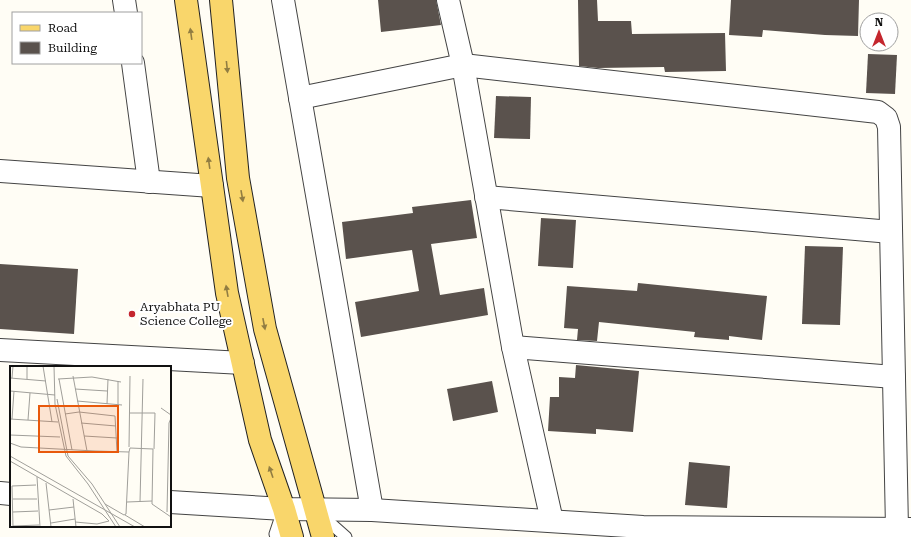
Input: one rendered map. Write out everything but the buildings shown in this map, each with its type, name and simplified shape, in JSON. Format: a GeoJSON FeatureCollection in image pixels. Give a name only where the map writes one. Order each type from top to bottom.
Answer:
{"type":"FeatureCollection","features":[{"type":"Feature","properties":{"kind":"main road"},"geometry":{"type":"LineString","coordinates":[[186,0],[227,293],[260,440],[292,537]]}},
{"type":"Feature","properties":{"kind":"main road"},"geometry":{"type":"LineString","coordinates":[[221,0],[238,178],[265,329],[323,537]]}},
{"type":"Feature","properties":{"kind":"street"},"geometry":{"type":"LineString","coordinates":[[124,0],[126,12]]}},
{"type":"Feature","properties":{"kind":"street"},"geometry":{"type":"LineString","coordinates":[[283,0],[372,510]]}},
{"type":"Feature","properties":{"kind":"street"},"geometry":{"type":"LineString","coordinates":[[448,0],[463,65],[513,347],[552,521]]}},
{"type":"Feature","properties":{"kind":"street"},"geometry":{"type":"LineString","coordinates":[[133,64],[149,182]]}},
{"type":"Feature","properties":{"kind":"street"},"geometry":{"type":"LineString","coordinates":[[171,502],[284,509],[314,508],[372,510],[643,527],[904,529],[894,377],[889,127],[886,118],[878,112],[463,65],[300,98]]}},
{"type":"Feature","properties":{"kind":"street"},"geometry":{"type":"LineString","coordinates":[[0,171],[212,186]]}},
{"type":"Feature","properties":{"kind":"street"},"geometry":{"type":"LineString","coordinates":[[486,197],[891,232]]}},
{"type":"Feature","properties":{"kind":"street"},"geometry":{"type":"LineString","coordinates":[[513,347],[894,377]]}},
{"type":"Feature","properties":{"kind":"street"},"geometry":{"type":"LineString","coordinates":[[0,350],[243,363]]}},
{"type":"Feature","properties":{"kind":"street"},"geometry":{"type":"LineString","coordinates":[[0,493],[10,494]]}},
{"type":"Feature","properties":{"kind":"lane"},"geometry":{"type":"LineString","coordinates":[[314,508],[346,537]]}},
{"type":"Feature","properties":{"kind":"lane"},"geometry":{"type":"LineString","coordinates":[[276,537],[275,534],[284,509]]}},
{"type":"Feature","properties":{"kind":"place","name":"Aryabhata PU Science College"},"geometry":{"type":"Point","coordinates":[132,314]}}]}
